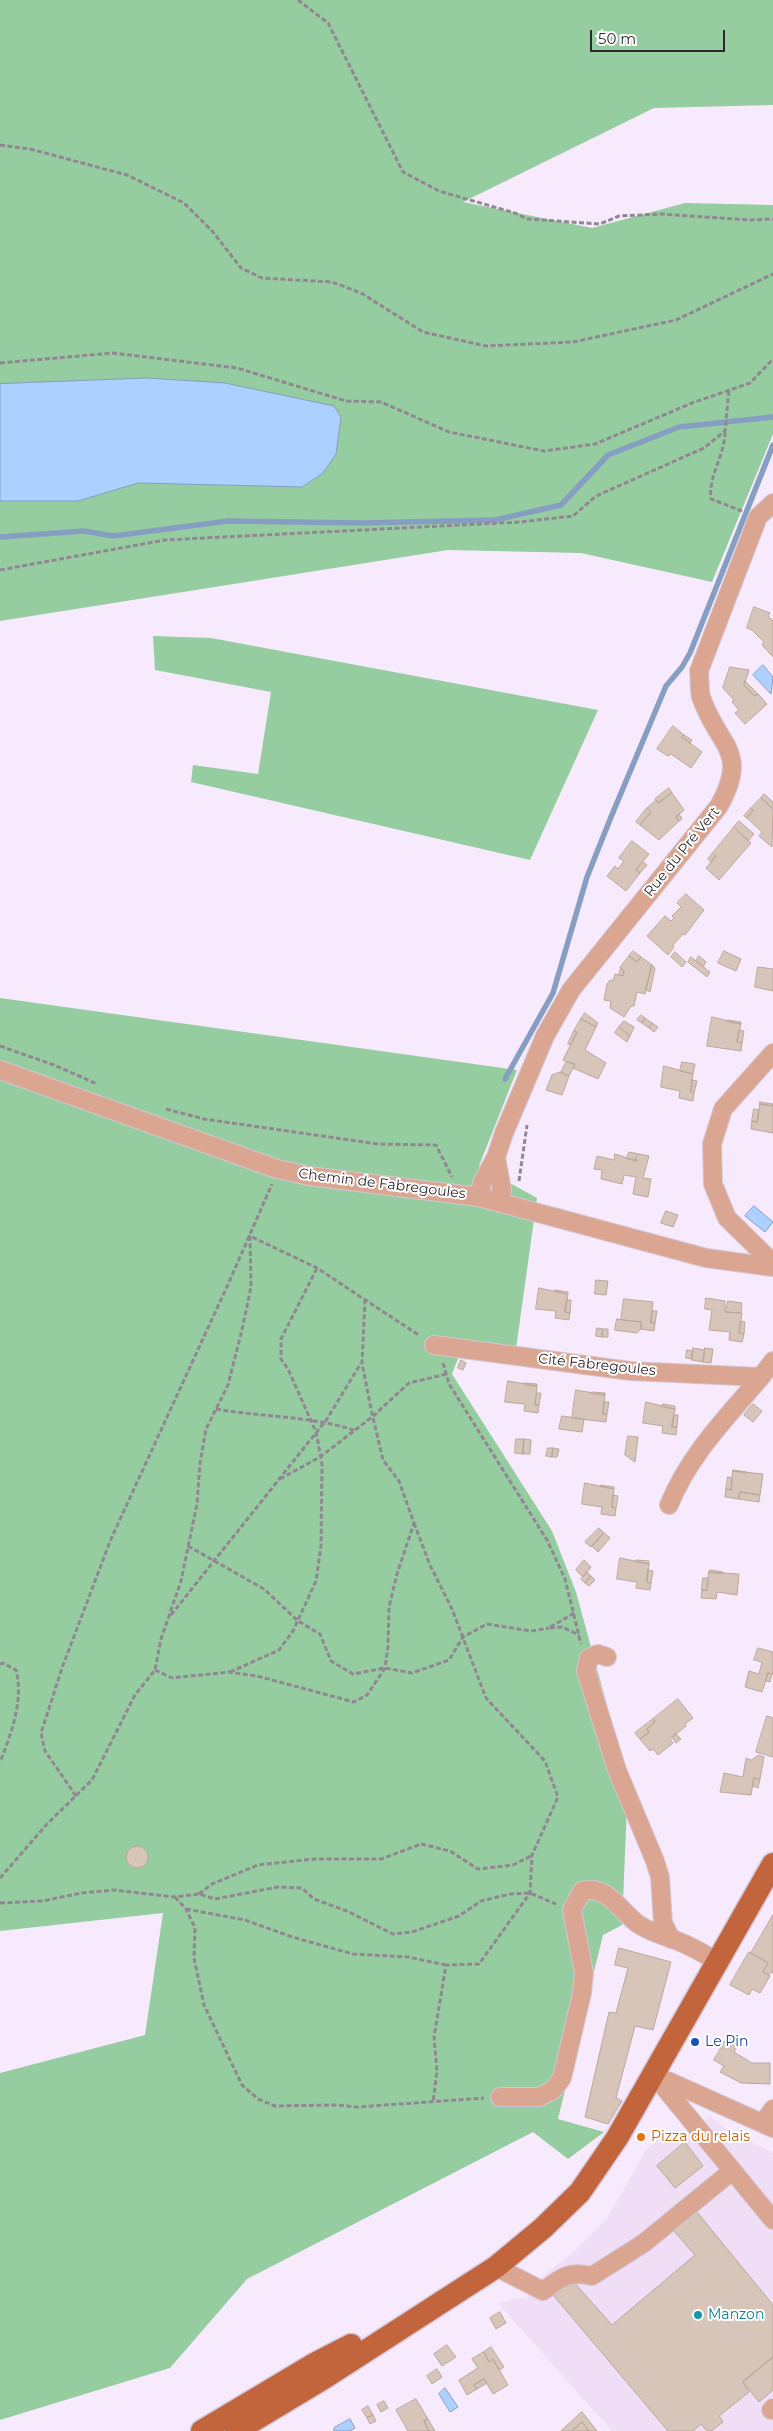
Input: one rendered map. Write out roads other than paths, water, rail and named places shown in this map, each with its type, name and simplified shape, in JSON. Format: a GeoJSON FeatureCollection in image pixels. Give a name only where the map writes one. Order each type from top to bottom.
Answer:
{"type":"FeatureCollection","features":[{"type":"Feature","properties":{"kind":"main road"},"geometry":{"type":"LineString","coordinates":[[236,2431],[324,2378],[496,2267],[543,2228],[580,2192],[617,2138],[773,1864]]}},
{"type":"Feature","properties":{"kind":"main road"},"geometry":{"type":"LineString","coordinates":[[202,2431],[316,2363],[459,2290]]}},
{"type":"Feature","properties":{"kind":"street","name":"Rue du Pré Vert"},"geometry":{"type":"LineString","coordinates":[[479,1197],[482,1182],[496,1157],[504,1133],[545,1036],[571,990],[719,806],[732,778],[733,760],[701,696],[699,671],[758,517],[773,503]]}},
{"type":"Feature","properties":{"kind":"street"},"geometry":{"type":"LineString","coordinates":[[773,1053],[723,1109],[712,1144],[712,1184],[727,1218],[773,1263]]}},
{"type":"Feature","properties":{"kind":"street","name":"Chemin de Fabregoules"},"geometry":{"type":"LineString","coordinates":[[0,1070],[277,1169],[309,1176],[479,1197],[706,1258],[773,1267]]}},
{"type":"Feature","properties":{"kind":"street","name":"Rue du Pré Vert"},"geometry":{"type":"LineString","coordinates":[[496,1157],[502,1190],[498,1202]]}},
{"type":"Feature","properties":{"kind":"street","name":"Cité Fabregoules"},"geometry":{"type":"LineString","coordinates":[[434,1345],[630,1371],[761,1377]]}},
{"type":"Feature","properties":{"kind":"street"},"geometry":{"type":"LineString","coordinates":[[669,1505],[679,1481],[693,1458],[773,1362]]}},
{"type":"Feature","properties":{"kind":"street"},"geometry":{"type":"LineString","coordinates":[[607,1657],[594,1655],[589,1658],[586,1664],[586,1671],[616,1770],[655,1862],[660,1878],[663,1923],[671,1939]]}},
{"type":"Feature","properties":{"kind":"street"},"geometry":{"type":"LineString","coordinates":[[500,2097],[539,2097],[553,2090],[562,2078],[582,1993],[584,1973],[572,1910],[582,1891],[592,1888],[606,1894],[637,1924],[693,1947],[718,1962]]}},
{"type":"Feature","properties":{"kind":"street"},"geometry":{"type":"LineString","coordinates":[[654,2075],[770,2120]]}},
{"type":"Feature","properties":{"kind":"street"},"geometry":{"type":"LineString","coordinates":[[654,2075],[773,2220]]}},
{"type":"Feature","properties":{"kind":"street"},"geometry":{"type":"LineString","coordinates":[[496,2267],[543,2290],[561,2277],[575,2273],[592,2276],[644,2243],[732,2171]]}},
{"type":"Feature","properties":{"kind":"water"},"geometry":{"type":"Polygon","coordinates":[[[147,378],[225,383],[334,406],[341,417],[336,454],[323,473],[302,487],[138,483],[78,501],[0,501],[0,384],[147,378]]]}},
{"type":"Feature","properties":{"kind":"water"},"geometry":{"type":"Polygon","coordinates":[[[763,665],[773,677],[771,694],[753,675],[763,665]]]}},
{"type":"Feature","properties":{"kind":"water"},"geometry":{"type":"Polygon","coordinates":[[[754,1206],[773,1222],[765,1232],[745,1216],[754,1206]]]}},
{"type":"Feature","properties":{"kind":"water"},"geometry":{"type":"Polygon","coordinates":[[[445,2388],[458,2407],[450,2412],[439,2394],[445,2388]]]}},
{"type":"Feature","properties":{"kind":"water"},"geometry":{"type":"Polygon","coordinates":[[[350,2419],[355,2428],[350,2431],[334,2431],[334,2428],[350,2419]]]}},
{"type":"Feature","properties":{"kind":"waterway"},"geometry":{"type":"LineString","coordinates":[[0,537],[84,531],[113,536],[228,521],[362,523],[495,520],[561,505],[608,455],[679,427],[773,417]]}},
{"type":"Feature","properties":{"kind":"waterway"},"geometry":{"type":"LineString","coordinates":[[505,1079],[553,993],[587,877],[611,817],[666,686],[682,667],[690,653],[773,445]]}},
{"type":"Feature","properties":{"kind":"place","name":"Le Pin"},"geometry":{"type":"Point","coordinates":[695,2042]}},
{"type":"Feature","properties":{"kind":"place","name":"Pizza du relais"},"geometry":{"type":"Point","coordinates":[641,2137]}},
{"type":"Feature","properties":{"kind":"place","name":"Manzon"},"geometry":{"type":"Point","coordinates":[698,2315]}}]}
